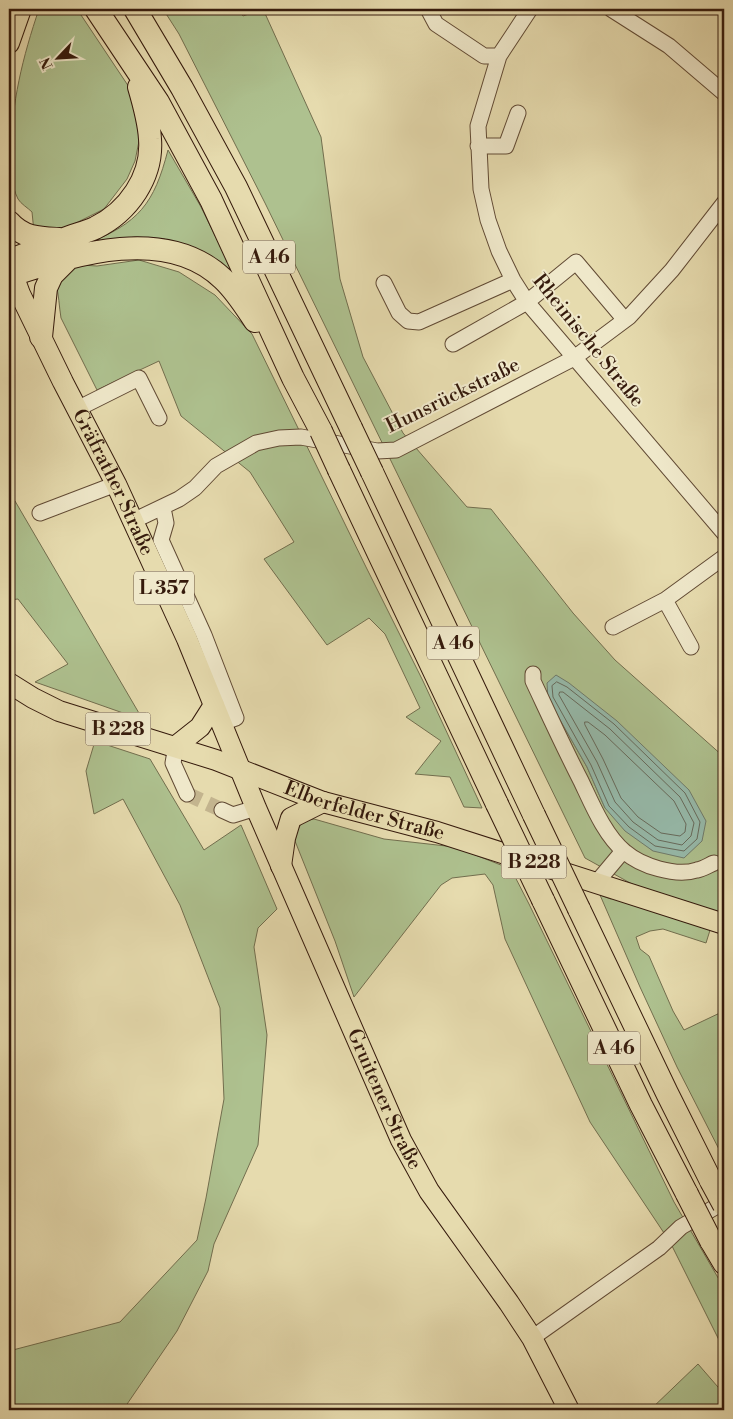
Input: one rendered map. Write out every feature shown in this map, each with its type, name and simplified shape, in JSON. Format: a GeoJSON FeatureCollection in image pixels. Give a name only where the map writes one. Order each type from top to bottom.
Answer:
{"type":"FeatureCollection","features":[{"type":"Feature","properties":{"kind":"highway","name":"A 46"},"geometry":{"type":"LineString","coordinates":[[96,9],[158,102],[211,200],[293,378],[321,431],[641,1105],[724,1264]]}},
{"type":"Feature","properties":{"kind":"highway","name":"A 46"},"geometry":{"type":"LineString","coordinates":[[135,9],[182,88],[236,188],[667,1093],[724,1204]]}},
{"type":"Feature","properties":{"kind":"highway"},"geometry":{"type":"LineString","coordinates":[[41,337],[46,288],[66,249],[81,234],[96,228],[126,206],[138,189],[147,168],[151,140],[148,115],[130,60]]}},
{"type":"Feature","properties":{"kind":"highway"},"geometry":{"type":"LineString","coordinates":[[9,222],[20,232],[66,249],[97,252],[124,248],[151,249],[174,252],[197,261],[222,278],[239,298],[293,378]]}},
{"type":"Feature","properties":{"kind":"highway"},"geometry":{"type":"LineString","coordinates":[[10,269],[66,249]]}},
{"type":"Feature","properties":{"kind":"main road"},"geometry":{"type":"LineString","coordinates":[[9,43],[21,9]]}},
{"type":"Feature","properties":{"kind":"main road","name":"Gräfrather Straße"},"geometry":{"type":"LineString","coordinates":[[10,269],[41,337],[116,484],[224,716],[240,768]]}},
{"type":"Feature","properties":{"kind":"main road","name":"Elberfelder Straße"},"geometry":{"type":"LineString","coordinates":[[9,683],[59,711],[176,746],[240,768],[323,802],[437,832],[724,924]]}},
{"type":"Feature","properties":{"kind":"main road"},"geometry":{"type":"LineString","coordinates":[[176,746],[200,727],[224,716]]}},
{"type":"Feature","properties":{"kind":"main road","name":"Gruitener Straße"},"geometry":{"type":"LineString","coordinates":[[240,768],[334,990],[413,1164],[429,1191],[510,1303],[532,1338],[569,1410]]}},
{"type":"Feature","properties":{"kind":"main road"},"geometry":{"type":"LineString","coordinates":[[281,866],[285,838],[292,818],[323,802]]}},
{"type":"Feature","properties":{"kind":"street"},"geometry":{"type":"LineString","coordinates":[[428,9],[436,24],[484,56],[499,56]]}},
{"type":"Feature","properties":{"kind":"street"},"geometry":{"type":"LineString","coordinates":[[611,9],[669,46],[724,93]]}},
{"type":"Feature","properties":{"kind":"street","name":"Rheinische Straße"},"geometry":{"type":"LineString","coordinates":[[523,11],[499,56],[478,126],[481,189],[498,251],[527,302],[724,533]]}},
{"type":"Feature","properties":{"kind":"street"},"geometry":{"type":"LineString","coordinates":[[478,146],[506,146],[518,113]]}},
{"type":"Feature","properties":{"kind":"street","name":"Hunsrückstraße"},"geometry":{"type":"LineString","coordinates":[[133,521],[157,510],[195,488],[216,466],[256,443],[279,438],[301,438],[377,451],[396,450],[574,358],[625,320],[672,270],[724,203]]}},
{"type":"Feature","properties":{"kind":"street"},"geometry":{"type":"LineString","coordinates":[[453,344],[527,302],[576,262],[625,320]]}},
{"type":"Feature","properties":{"kind":"street"},"geometry":{"type":"LineString","coordinates":[[384,283],[398,313],[408,321],[419,322],[513,280]]}},
{"type":"Feature","properties":{"kind":"street"},"geometry":{"type":"LineString","coordinates":[[77,409],[139,378],[159,418]]}},
{"type":"Feature","properties":{"kind":"street"},"geometry":{"type":"LineString","coordinates":[[40,512],[116,484]]}},
{"type":"Feature","properties":{"kind":"street","name":"Gräfrather Straße"},"geometry":{"type":"LineString","coordinates":[[157,510],[166,523],[161,540],[204,635],[224,716]]}},
{"type":"Feature","properties":{"kind":"street"},"geometry":{"type":"LineString","coordinates":[[613,627],[665,600],[724,557]]}},
{"type":"Feature","properties":{"kind":"street"},"geometry":{"type":"LineString","coordinates":[[665,600],[691,647]]}},
{"type":"Feature","properties":{"kind":"street"},"geometry":{"type":"LineString","coordinates":[[533,674],[537,688],[594,810],[609,834],[623,851],[642,863],[658,869],[682,872],[696,871],[714,863]]}},
{"type":"Feature","properties":{"kind":"street"},"geometry":{"type":"LineString","coordinates":[[176,746],[173,763],[187,794]]}},
{"type":"Feature","properties":{"kind":"street"},"geometry":{"type":"LineString","coordinates":[[222,810],[233,815],[256,808]]}},
{"type":"Feature","properties":{"kind":"street"},"geometry":{"type":"LineString","coordinates":[[597,882],[623,851]]}},
{"type":"Feature","properties":{"kind":"street"},"geometry":{"type":"LineString","coordinates":[[532,1338],[659,1248],[681,1228],[724,1204]]}},
{"type":"Feature","properties":{"kind":"green space"},"geometry":{"type":"Polygon","coordinates":[[[39,9],[77,9],[135,96],[140,136],[135,161],[127,179],[104,209],[68,227],[34,232],[32,212],[19,201],[14,188],[11,172],[11,154],[13,117],[19,80],[39,9]]]}},
{"type":"Feature","properties":{"kind":"green space"},"geometry":{"type":"Polygon","coordinates":[[[163,9],[238,9],[243,16],[263,9],[321,137],[340,279],[363,357],[403,433],[467,507],[491,509],[573,613],[615,660],[724,757],[724,911],[721,913],[632,884],[585,858],[265,203],[179,34],[163,9]],[[548,699],[587,767],[605,808],[653,851],[548,699]]]}},
{"type":"Feature","properties":{"kind":"green space"},"geometry":{"type":"Polygon","coordinates":[[[168,150],[201,207],[237,280],[192,248],[164,239],[135,237],[86,244],[119,228],[142,209],[157,185],[168,150]]]}},
{"type":"Feature","properties":{"kind":"green space"},"geometry":{"type":"Polygon","coordinates":[[[139,260],[179,272],[215,295],[252,334],[423,681],[482,808],[464,807],[450,777],[415,774],[441,741],[406,717],[420,708],[385,634],[369,618],[327,645],[264,559],[294,542],[250,472],[181,416],[159,361],[97,390],[61,318],[56,284],[65,271],[81,265],[97,266],[139,260]]]}},
{"type":"Feature","properties":{"kind":"green space"},"geometry":{"type":"Polygon","coordinates":[[[9,493],[143,720],[35,682],[68,664],[18,599],[9,600],[9,493]]]}},
{"type":"Feature","properties":{"kind":"green space"},"geometry":{"type":"Polygon","coordinates":[[[95,741],[150,759],[204,850],[241,825],[277,909],[258,928],[254,947],[267,1035],[258,1145],[214,1244],[208,1271],[177,1331],[123,1410],[9,1410],[9,1351],[120,1322],[197,1240],[224,1099],[220,1008],[180,905],[123,799],[94,814],[86,771],[95,741]]]}},
{"type":"Feature","properties":{"kind":"green space"},"geometry":{"type":"Polygon","coordinates":[[[314,819],[384,839],[455,847],[511,869],[674,1202],[724,1288],[724,1350],[670,1242],[590,1122],[505,939],[493,885],[485,874],[452,878],[441,885],[354,997],[335,941],[295,841],[302,823],[314,819]]]}},
{"type":"Feature","properties":{"kind":"green space"},"geometry":{"type":"Polygon","coordinates":[[[600,895],[611,899],[616,896],[711,927],[706,943],[663,929],[650,931],[636,937],[640,949],[649,956],[673,1011],[684,1030],[724,1011],[724,1159],[677,1067],[600,895]]]}},
{"type":"Feature","properties":{"kind":"green space"},"geometry":{"type":"Polygon","coordinates":[[[698,1364],[724,1394],[724,1410],[650,1410],[698,1364]]]}},
{"type":"Feature","properties":{"kind":"water"},"geometry":{"type":"Polygon","coordinates":[[[556,675],[617,721],[689,790],[706,821],[702,841],[684,858],[653,851],[625,831],[605,808],[587,767],[548,699],[547,683],[556,675]]]}},
{"type":"Feature","properties":{"kind":"tunnel"},"geometry":{"type":"LineString","coordinates":[[187,794],[222,810]]}}]}
